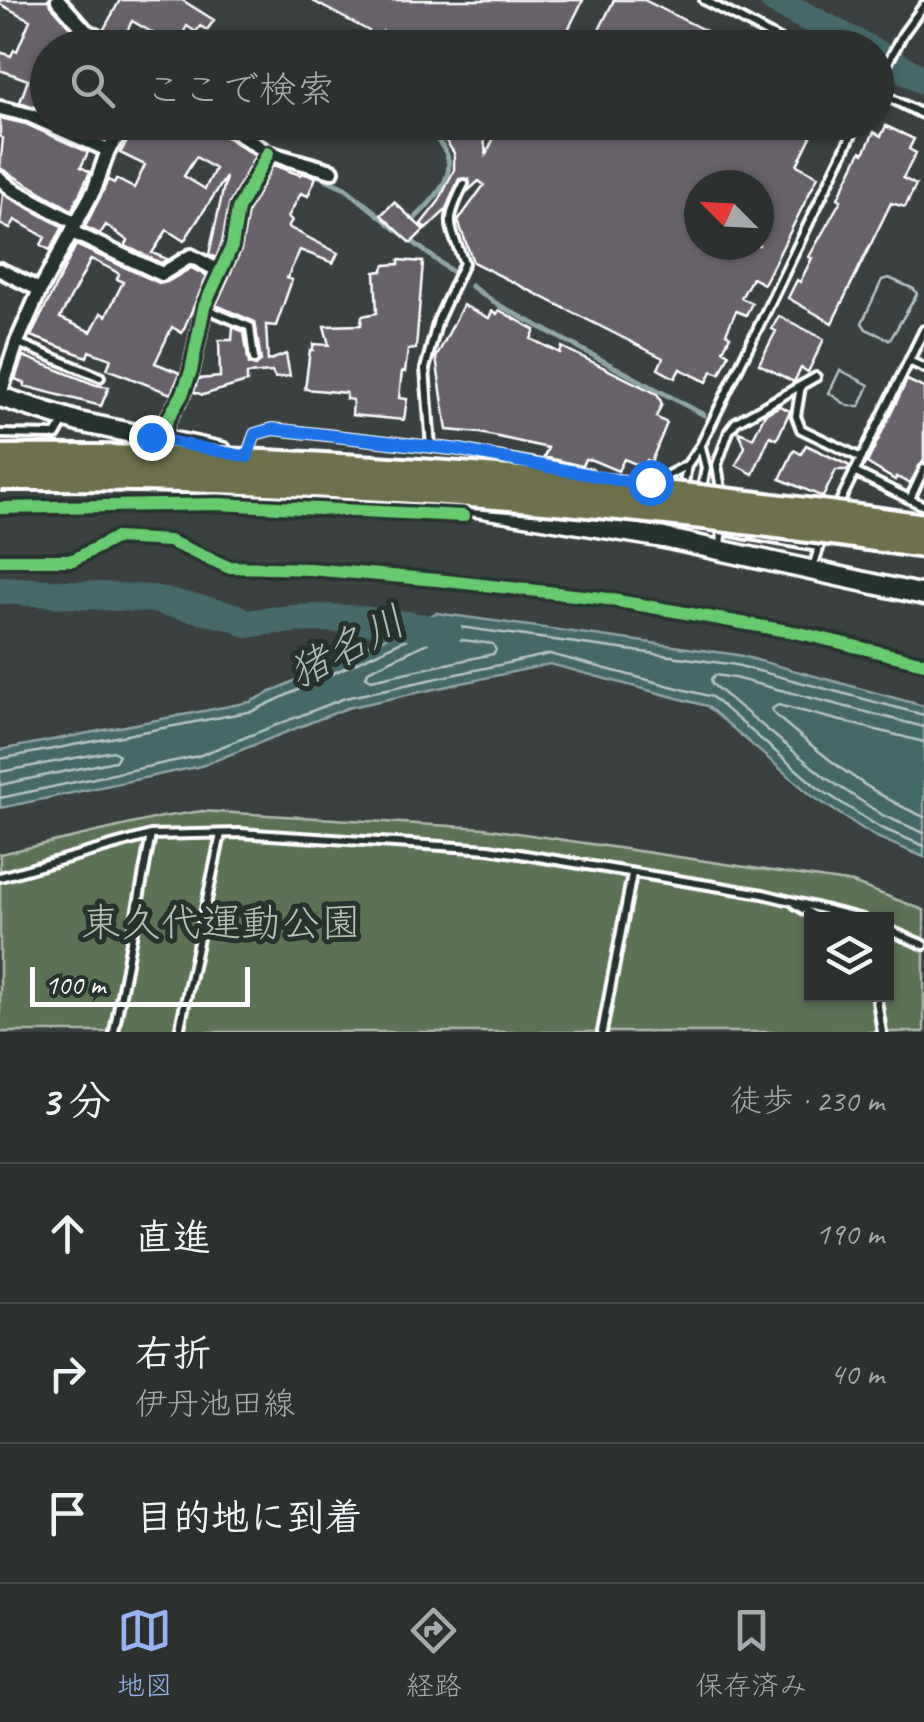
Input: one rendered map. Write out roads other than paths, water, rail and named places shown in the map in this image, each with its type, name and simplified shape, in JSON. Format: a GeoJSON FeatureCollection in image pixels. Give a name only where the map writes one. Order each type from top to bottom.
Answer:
{"type":"FeatureCollection","features":[{"type":"Feature","properties":{"kind":"highway"},"geometry":{"type":"LineString","coordinates":[[0,457],[422,469],[619,486],[924,526]]}},
{"type":"Feature","properties":{"kind":"highway"},"geometry":{"type":"LineString","coordinates":[[0,481],[224,480],[420,490],[612,506],[924,546]]}},
{"type":"Feature","properties":{"kind":"main road"},"geometry":{"type":"LineString","coordinates":[[0,395],[66,418],[162,440],[465,505],[686,540],[924,595]]}},
{"type":"Feature","properties":{"kind":"main road"},"geometry":{"type":"LineString","coordinates":[[0,457],[39,460],[110,484],[221,488],[235,482],[247,457]]}},
{"type":"Feature","properties":{"kind":"street"},"geometry":{"type":"LineString","coordinates":[[58,0],[85,30]]}},
{"type":"Feature","properties":{"kind":"street"},"geometry":{"type":"LineString","coordinates":[[0,108],[30,115]]}},
{"type":"Feature","properties":{"kind":"street"},"geometry":{"type":"LineString","coordinates":[[85,140],[108,150]]}},
{"type":"Feature","properties":{"kind":"street"},"geometry":{"type":"LineString","coordinates":[[0,395],[40,290],[96,188],[108,150],[116,140]]}},
{"type":"Feature","properties":{"kind":"street"},"geometry":{"type":"LineString","coordinates":[[248,140],[268,153],[332,172]]}},
{"type":"Feature","properties":{"kind":"street"},"geometry":{"type":"LineString","coordinates":[[162,440],[167,420],[191,370],[204,307],[232,246],[238,210],[268,153]]}},
{"type":"Feature","properties":{"kind":"street"},"geometry":{"type":"LineString","coordinates":[[0,179],[74,227],[162,274],[191,256],[221,272]]}},
{"type":"Feature","properties":{"kind":"street"},"geometry":{"type":"LineString","coordinates":[[0,270],[40,290]]}},
{"type":"Feature","properties":{"kind":"street"},"geometry":{"type":"LineString","coordinates":[[0,481],[110,484]]}},
{"type":"Feature","properties":{"kind":"lane"},"geometry":{"type":"LineString","coordinates":[[704,0],[761,30]]}},
{"type":"Feature","properties":{"kind":"lane"},"geometry":{"type":"LineString","coordinates":[[894,52],[924,5]]}},
{"type":"Feature","properties":{"kind":"lane"},"geometry":{"type":"LineString","coordinates":[[894,95],[924,115]]}},
{"type":"Feature","properties":{"kind":"lane"},"geometry":{"type":"LineString","coordinates":[[686,540],[684,485],[688,464],[849,140]]}},
{"type":"Feature","properties":{"kind":"lane"},"geometry":{"type":"LineString","coordinates":[[431,448],[425,369],[438,320],[464,264],[449,216],[464,184]]}},
{"type":"Feature","properties":{"kind":"lane"},"geometry":{"type":"LineString","coordinates":[[204,307],[250,327],[254,359]]}},
{"type":"Feature","properties":{"kind":"lane"},"geometry":{"type":"LineString","coordinates":[[812,571],[818,547],[924,330]]}},
{"type":"Feature","properties":{"kind":"lane"},"geometry":{"type":"LineString","coordinates":[[17,342],[100,377]]}},
{"type":"Feature","properties":{"kind":"lane"},"geometry":{"type":"LineString","coordinates":[[909,360],[924,368]]}},
{"type":"Feature","properties":{"kind":"lane"},"geometry":{"type":"LineString","coordinates":[[722,551],[722,488],[717,465],[729,431],[747,414],[816,377]]}},
{"type":"Feature","properties":{"kind":"lane"},"geometry":{"type":"LineString","coordinates":[[801,386],[796,416],[800,429],[861,458]]}},
{"type":"Feature","properties":{"kind":"lane"},"geometry":{"type":"LineString","coordinates":[[0,434],[56,435],[66,418]]}},
{"type":"Feature","properties":{"kind":"lane"},"geometry":{"type":"LineString","coordinates":[[247,457],[255,434],[273,429],[509,458],[617,480],[684,485],[702,491]]}},
{"type":"Feature","properties":{"kind":"lane"},"geometry":{"type":"LineString","coordinates":[[696,520],[706,468],[700,446]]}},
{"type":"Feature","properties":{"kind":"lane"},"geometry":{"type":"LineString","coordinates":[[650,482],[688,464]]}},
{"type":"Feature","properties":{"kind":"lane"},"geometry":{"type":"LineString","coordinates":[[910,499],[924,470]]}},
{"type":"Feature","properties":{"kind":"lane"},"geometry":{"type":"LineString","coordinates":[[854,472],[924,506]]}},
{"type":"Feature","properties":{"kind":"lane"},"geometry":{"type":"LineString","coordinates":[[721,530],[818,547]]}},
{"type":"Feature","properties":{"kind":"lane"},"geometry":{"type":"LineString","coordinates":[[179,1032],[221,834]]}},
{"type":"Feature","properties":{"kind":"lane"},"geometry":{"type":"LineString","coordinates":[[0,876],[151,835],[221,834],[489,849],[790,901],[832,912]]}},
{"type":"Feature","properties":{"kind":"lane"},"geometry":{"type":"LineString","coordinates":[[114,1032],[151,835]]}},
{"type":"Feature","properties":{"kind":"lane"},"geometry":{"type":"LineString","coordinates":[[602,1032],[632,874]]}},
{"type":"Feature","properties":{"kind":"lane"},"geometry":{"type":"LineString","coordinates":[[790,901],[807,912]]}},
{"type":"Feature","properties":{"kind":"lane"},"geometry":{"type":"LineString","coordinates":[[894,933],[924,945]]}},
{"type":"Feature","properties":{"kind":"lane"},"geometry":{"type":"LineString","coordinates":[[877,1002],[882,1032]]}},
{"type":"Feature","properties":{"kind":"water","name":"猪名川"},"geometry":{"type":"Polygon","coordinates":[[[436,613],[738,655],[924,706],[924,857],[874,836],[812,796],[707,706],[550,664],[347,708],[201,766],[0,808],[0,750],[250,702],[436,613]]]}},
{"type":"Feature","properties":{"kind":"waterway"},"geometry":{"type":"LineString","coordinates":[[774,0],[832,30]]}},
{"type":"Feature","properties":{"kind":"waterway"},"geometry":{"type":"LineString","coordinates":[[894,64],[924,81]]}},
{"type":"Feature","properties":{"kind":"waterway"},"geometry":{"type":"LineString","coordinates":[[409,224],[446,179],[448,157],[437,140]]}},
{"type":"Feature","properties":{"kind":"waterway"},"geometry":{"type":"LineString","coordinates":[[310,172],[345,188],[406,237]]}},
{"type":"Feature","properties":{"kind":"waterway"},"geometry":{"type":"LineString","coordinates":[[409,239],[451,271]]}},
{"type":"Feature","properties":{"kind":"waterway"},"geometry":{"type":"LineString","coordinates":[[471,286],[497,304],[704,415]]}},
{"type":"Feature","properties":{"kind":"waterway"},"geometry":{"type":"LineString","coordinates":[[0,590],[153,599],[235,617],[247,624],[348,619],[448,632]]}},
{"type":"Feature","properties":{"kind":"park label","name":"東久代運動公園"},"geometry":{"type":"Point","coordinates":[221,922]}}]}
